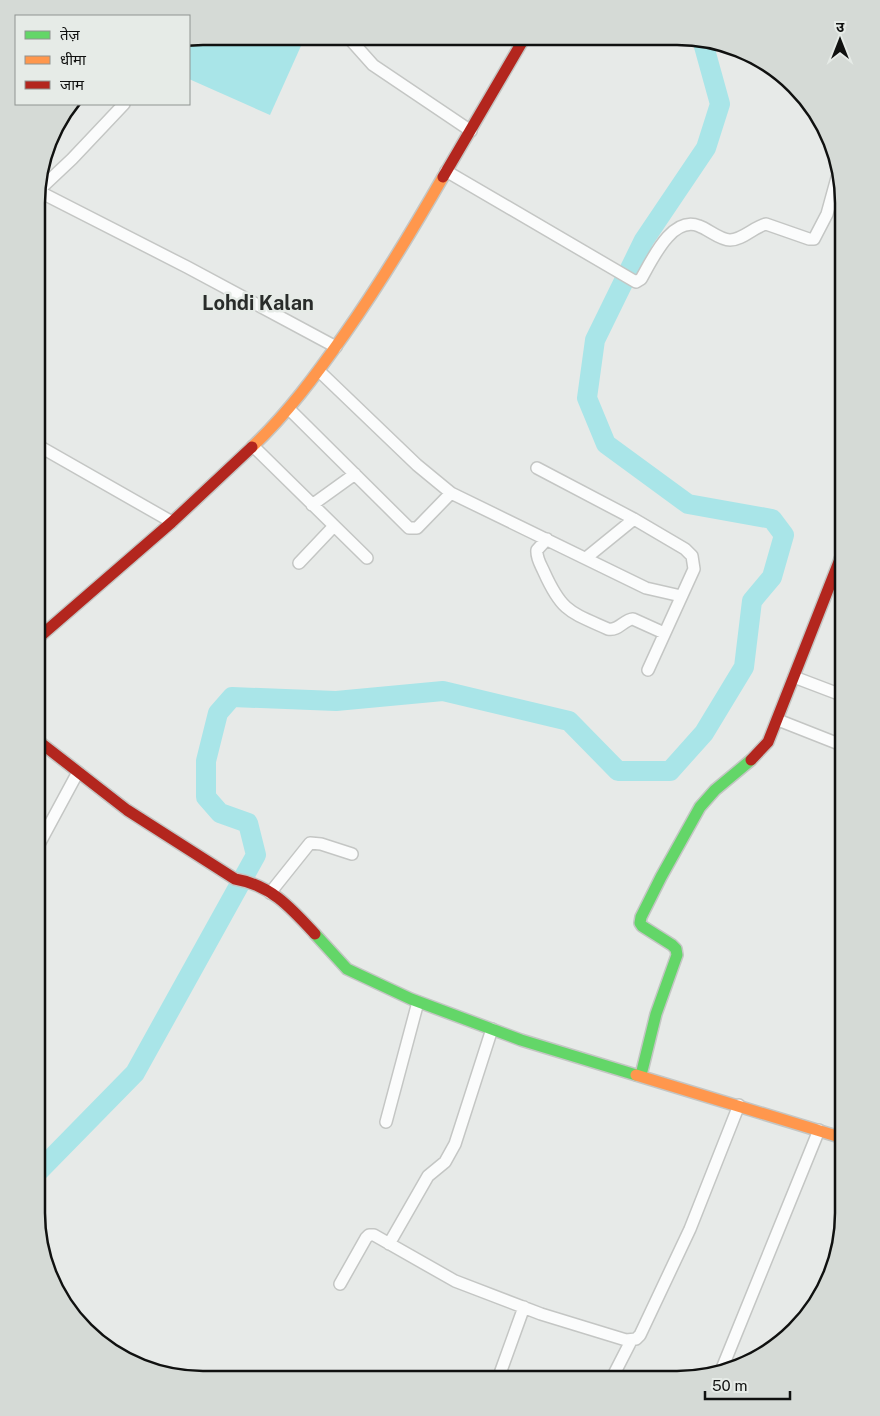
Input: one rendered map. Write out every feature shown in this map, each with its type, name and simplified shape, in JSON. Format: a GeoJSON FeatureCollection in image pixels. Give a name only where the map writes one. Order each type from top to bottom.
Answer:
{"type":"FeatureCollection","features":[{"type":"Feature","properties":{"kind":"street"},"geometry":{"type":"LineString","coordinates":[[355,45],[373,65],[471,131]]}},
{"type":"Feature","properties":{"kind":"street"},"geometry":{"type":"LineString","coordinates":[[45,632],[172,522],[253,446],[289,409],[319,371],[372,296],[520,45]]}},
{"type":"Feature","properties":{"kind":"street"},"geometry":{"type":"LineString","coordinates":[[46,184],[123,105]]}},
{"type":"Feature","properties":{"kind":"street"},"geometry":{"type":"LineString","coordinates":[[446,171],[636,282],[639,281],[667,238],[684,224],[692,224],[730,240],[766,224],[814,239],[827,214],[834,188]]}},
{"type":"Feature","properties":{"kind":"street"},"geometry":{"type":"LineString","coordinates":[[45,195],[186,266],[336,347]]}},
{"type":"Feature","properties":{"kind":"street"},"geometry":{"type":"LineString","coordinates":[[319,371],[417,465],[451,493],[646,588],[681,596]]}},
{"type":"Feature","properties":{"kind":"street"},"geometry":{"type":"LineString","coordinates":[[289,409],[412,529],[417,528],[451,493]]}},
{"type":"Feature","properties":{"kind":"street"},"geometry":{"type":"LineString","coordinates":[[253,446],[367,558]]}},
{"type":"Feature","properties":{"kind":"street"},"geometry":{"type":"LineString","coordinates":[[45,450],[172,522]]}},
{"type":"Feature","properties":{"kind":"street"},"geometry":{"type":"LineString","coordinates":[[537,468],[634,519],[685,549],[692,556],[694,569],[648,670]]}},
{"type":"Feature","properties":{"kind":"street"},"geometry":{"type":"LineString","coordinates":[[312,505],[355,474]]}},
{"type":"Feature","properties":{"kind":"street"},"geometry":{"type":"LineString","coordinates":[[586,558],[634,519]]}},
{"type":"Feature","properties":{"kind":"street"},"geometry":{"type":"LineString","coordinates":[[299,563],[334,526]]}},
{"type":"Feature","properties":{"kind":"street"},"geometry":{"type":"LineString","coordinates":[[547,539],[538,548],[537,555],[553,591],[569,611],[608,629],[615,629],[633,618],[664,634]]}},
{"type":"Feature","properties":{"kind":"street"},"geometry":{"type":"LineString","coordinates":[[641,1075],[656,1014],[677,955],[675,947],[642,926],[640,923],[641,917],[700,807],[715,790],[768,742],[835,572]]}},
{"type":"Feature","properties":{"kind":"street"},"geometry":{"type":"LineString","coordinates":[[794,677],[835,693]]}},
{"type":"Feature","properties":{"kind":"street"},"geometry":{"type":"LineString","coordinates":[[778,720],[835,742]]}},
{"type":"Feature","properties":{"kind":"street"},"geometry":{"type":"LineString","coordinates":[[45,746],[127,810],[235,879],[252,882],[289,905],[347,969],[368,980],[418,1002],[522,1040],[835,1135]]}},
{"type":"Feature","properties":{"kind":"street"},"geometry":{"type":"LineString","coordinates":[[45,833],[78,772]]}},
{"type":"Feature","properties":{"kind":"street"},"geometry":{"type":"LineString","coordinates":[[270,893],[310,843],[322,844],[352,854]]}},
{"type":"Feature","properties":{"kind":"street"},"geometry":{"type":"LineString","coordinates":[[386,1122],[418,1002]]}},
{"type":"Feature","properties":{"kind":"street"},"geometry":{"type":"LineString","coordinates":[[389,1244],[428,1176],[445,1162],[452,1152],[492,1029]]}},
{"type":"Feature","properties":{"kind":"street"},"geometry":{"type":"LineString","coordinates":[[340,1284],[367,1236],[374,1235],[445,1277],[524,1307],[631,1340],[638,1338],[686,1238],[739,1105]]}},
{"type":"Feature","properties":{"kind":"street"},"geometry":{"type":"LineString","coordinates":[[724,1364],[819,1130]]}},
{"type":"Feature","properties":{"kind":"street"},"geometry":{"type":"LineString","coordinates":[[501,1371],[524,1307]]}},
{"type":"Feature","properties":{"kind":"street"},"geometry":{"type":"LineString","coordinates":[[616,1371],[631,1340]]}},
{"type":"Feature","properties":{"kind":"water"},"geometry":{"type":"Polygon","coordinates":[[[301,45],[270,115],[190,79],[190,46],[301,45]]]}},
{"type":"Feature","properties":{"kind":"waterway"},"geometry":{"type":"LineString","coordinates":[[45,1165],[135,1073],[256,855],[248,823],[220,813],[206,797],[206,761],[218,713],[232,697],[336,701],[443,691],[569,721],[618,771],[670,771],[704,733],[744,667],[752,601],[772,577],[784,535],[772,519],[688,504],[606,444],[587,398],[595,340],[644,240],[706,148],[720,104],[704,47]]}},
{"type":"Feature","properties":{"kind":"traffic: fast"},"geometry":{"type":"LineString","coordinates":[[641,1075],[656,1014],[677,955],[676,949],[672,945],[642,926],[640,923],[641,917],[700,807],[715,790],[751,760]]}},
{"type":"Feature","properties":{"kind":"traffic: fast"},"geometry":{"type":"LineString","coordinates":[[315,934],[347,969],[411,999],[521,1040],[636,1075]]}},
{"type":"Feature","properties":{"kind":"traffic: slow"},"geometry":{"type":"LineString","coordinates":[[252,447],[289,408],[333,350],[383,277],[443,177]]}},
{"type":"Feature","properties":{"kind":"traffic: slow"},"geometry":{"type":"LineString","coordinates":[[636,1075],[835,1136]]}},
{"type":"Feature","properties":{"kind":"traffic: jam"},"geometry":{"type":"LineString","coordinates":[[443,177],[520,45]]}},
{"type":"Feature","properties":{"kind":"traffic: jam"},"geometry":{"type":"LineString","coordinates":[[45,632],[172,522],[252,447]]}},
{"type":"Feature","properties":{"kind":"traffic: jam"},"geometry":{"type":"LineString","coordinates":[[751,760],[768,742],[835,572]]}},
{"type":"Feature","properties":{"kind":"traffic: jam"},"geometry":{"type":"LineString","coordinates":[[45,746],[127,810],[235,879],[259,886],[270,892],[289,907],[315,934]]}},
{"type":"Feature","properties":{"kind":"district","name":"Lohdi Kalan"},"geometry":{"type":"Point","coordinates":[258,303]}}]}
